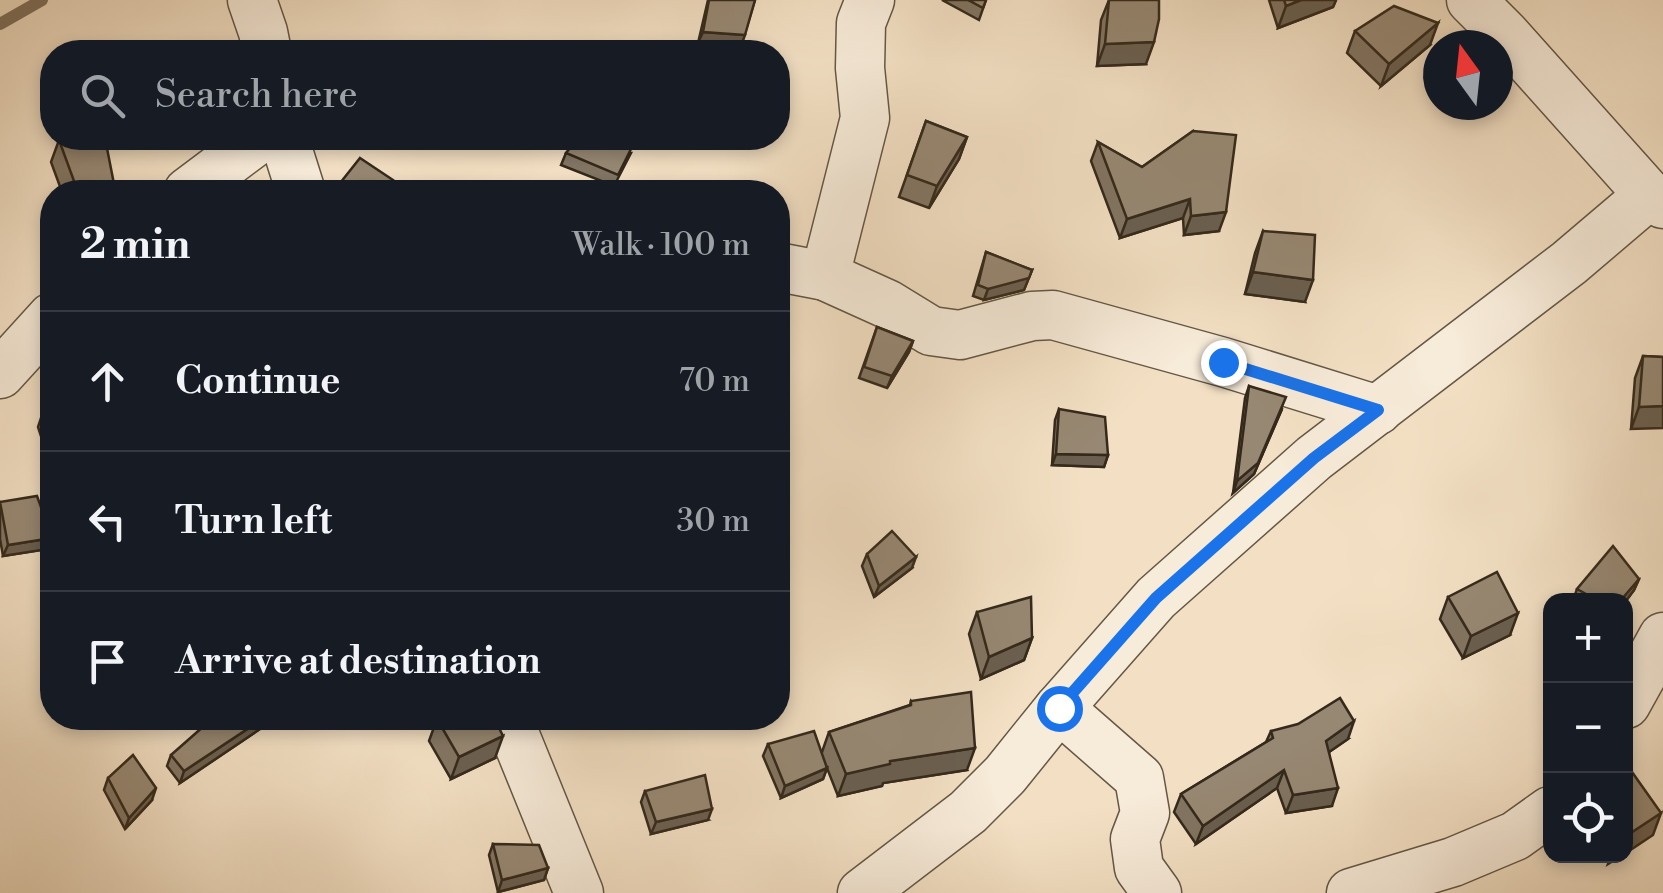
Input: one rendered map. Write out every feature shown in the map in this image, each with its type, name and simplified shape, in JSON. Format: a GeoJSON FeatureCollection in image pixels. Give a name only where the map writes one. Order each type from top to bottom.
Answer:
{"type":"FeatureCollection","features":[{"type":"Feature","properties":{"kind":"street"},"geometry":{"type":"LineString","coordinates":[[252,0],[264,40]]}},
{"type":"Feature","properties":{"kind":"street"},"geometry":{"type":"LineString","coordinates":[[825,276],[865,118],[861,23],[870,0]]}},
{"type":"Feature","properties":{"kind":"street"},"geometry":{"type":"LineString","coordinates":[[862,893],[968,812],[1156,598],[1314,458],[1656,199],[1472,0]]}},
{"type":"Feature","properties":{"kind":"street"},"geometry":{"type":"LineString","coordinates":[[204,180],[244,150]]}},
{"type":"Feature","properties":{"kind":"street"},"geometry":{"type":"LineString","coordinates":[[288,150],[297,180]]}},
{"type":"Feature","properties":{"kind":"street"},"geometry":{"type":"LineString","coordinates":[[790,269],[825,276],[888,304],[931,331],[960,335],[1032,316],[1052,316],[1223,362],[1378,410]]}},
{"type":"Feature","properties":{"kind":"street"},"geometry":{"type":"LineString","coordinates":[[0,374],[40,330]]}},
{"type":"Feature","properties":{"kind":"street"},"geometry":{"type":"LineString","coordinates":[[1633,691],[1663,637]]}},
{"type":"Feature","properties":{"kind":"street"},"geometry":{"type":"LineString","coordinates":[[1059,708],[1139,778],[1145,813],[1135,839],[1137,853],[1140,868],[1157,893]]}},
{"type":"Feature","properties":{"kind":"street"},"geometry":{"type":"LineString","coordinates":[[513,730],[579,893]]}},
{"type":"Feature","properties":{"kind":"street"},"geometry":{"type":"LineString","coordinates":[[1350,893],[1454,862],[1515,836],[1543,816]]}},
{"type":"Feature","properties":{"kind":"building"},"geometry":{"type":"Polygon","coordinates":[[[709,0],[755,0],[745,35],[703,32],[709,0]]]}},
{"type":"Feature","properties":{"kind":"building"},"geometry":{"type":"Polygon","coordinates":[[[968,0],[986,0],[983,8],[968,0]]]}},
{"type":"Feature","properties":{"kind":"building"},"geometry":{"type":"Polygon","coordinates":[[[1109,0],[1159,0],[1154,42],[1105,44],[1109,0]]]}},
{"type":"Feature","properties":{"kind":"building"},"geometry":{"type":"Polygon","coordinates":[[[1394,6],[1438,23],[1423,30],[1423,36],[1389,64],[1355,31],[1394,6]]]}},
{"type":"Feature","properties":{"kind":"building"},"geometry":{"type":"Polygon","coordinates":[[[926,121],[967,137],[937,186],[907,175],[926,121]]]}},
{"type":"Feature","properties":{"kind":"building"},"geometry":{"type":"Polygon","coordinates":[[[1193,131],[1236,135],[1226,212],[1191,216],[1190,199],[1127,219],[1098,142],[1142,167],[1193,131]]]}},
{"type":"Feature","properties":{"kind":"building"},"geometry":{"type":"Polygon","coordinates":[[[63,150],[107,150],[113,180],[74,180],[63,150]]]}},
{"type":"Feature","properties":{"kind":"building"},"geometry":{"type":"Polygon","coordinates":[[[568,150],[630,150],[618,175],[566,153],[568,150]]]}},
{"type":"Feature","properties":{"kind":"building"},"geometry":{"type":"Polygon","coordinates":[[[360,158],[393,180],[343,180],[360,158]]]}},
{"type":"Feature","properties":{"kind":"building"},"geometry":{"type":"Polygon","coordinates":[[[1263,231],[1315,235],[1313,280],[1253,272],[1263,231]]]}},
{"type":"Feature","properties":{"kind":"building"},"geometry":{"type":"Polygon","coordinates":[[[986,252],[1032,270],[1029,278],[988,289],[978,285],[986,252]]]}},
{"type":"Feature","properties":{"kind":"building"},"geometry":{"type":"Polygon","coordinates":[[[877,327],[913,341],[892,376],[864,367],[877,327]]]}},
{"type":"Feature","properties":{"kind":"building"},"geometry":{"type":"Polygon","coordinates":[[[1643,356],[1663,357],[1663,406],[1639,407],[1643,356]]]}},
{"type":"Feature","properties":{"kind":"building"},"geometry":{"type":"Polygon","coordinates":[[[1249,386],[1286,397],[1258,463],[1237,481],[1249,386]]]}},
{"type":"Feature","properties":{"kind":"building"},"geometry":{"type":"Polygon","coordinates":[[[1059,409],[1105,417],[1108,455],[1056,454],[1059,409]]]}},
{"type":"Feature","properties":{"kind":"building"},"geometry":{"type":"Polygon","coordinates":[[[37,496],[40,540],[8,545],[0,502],[37,496]]]}},
{"type":"Feature","properties":{"kind":"building"},"geometry":{"type":"Polygon","coordinates":[[[892,531],[916,557],[879,586],[867,554],[892,531]]]}},
{"type":"Feature","properties":{"kind":"building"},"geometry":{"type":"Polygon","coordinates":[[[1613,546],[1639,579],[1627,593],[1584,593],[1577,589],[1613,546]]]}},
{"type":"Feature","properties":{"kind":"building"},"geometry":{"type":"Polygon","coordinates":[[[1497,572],[1518,613],[1471,636],[1448,597],[1497,572]]]}},
{"type":"Feature","properties":{"kind":"building"},"geometry":{"type":"Polygon","coordinates":[[[1031,597],[1032,638],[989,657],[977,612],[1031,597]]]}},
{"type":"Feature","properties":{"kind":"building"},"geometry":{"type":"Polygon","coordinates":[[[971,692],[975,748],[890,761],[846,774],[829,732],[911,705],[911,701],[971,692]]]}},
{"type":"Feature","properties":{"kind":"building"},"geometry":{"type":"Polygon","coordinates":[[[1340,698],[1354,721],[1326,741],[1338,788],[1293,795],[1284,770],[1203,826],[1181,794],[1273,738],[1271,731],[1298,724],[1340,698]]]}},
{"type":"Feature","properties":{"kind":"building"},"geometry":{"type":"Polygon","coordinates":[[[199,730],[246,730],[184,771],[171,755],[199,730]]]}},
{"type":"Feature","properties":{"kind":"building"},"geometry":{"type":"Polygon","coordinates":[[[443,730],[500,730],[503,736],[459,757],[443,730]]]}},
{"type":"Feature","properties":{"kind":"building"},"geometry":{"type":"Polygon","coordinates":[[[814,731],[827,768],[785,786],[768,744],[814,731]]]}},
{"type":"Feature","properties":{"kind":"building"},"geometry":{"type":"Polygon","coordinates":[[[133,755],[156,788],[129,818],[108,778],[133,755]]]}},
{"type":"Feature","properties":{"kind":"building"},"geometry":{"type":"Polygon","coordinates":[[[1633,773],[1661,813],[1633,831],[1633,773]]]}},
{"type":"Feature","properties":{"kind":"building"},"geometry":{"type":"Polygon","coordinates":[[[705,775],[712,809],[656,822],[645,791],[705,775]]]}},
{"type":"Feature","properties":{"kind":"building"},"geometry":{"type":"Polygon","coordinates":[[[493,844],[539,845],[548,868],[502,880],[493,844]]]}},
{"type":"Feature","properties":{"kind":"waterway"},"geometry":{"type":"LineString","coordinates":[[0,24],[42,0]]}},
{"type":"Feature","properties":{"kind":"route"},"geometry":{"type":"LineString","coordinates":[[1059,708],[1156,598],[1314,458],[1378,410],[1223,362]]}}]}
